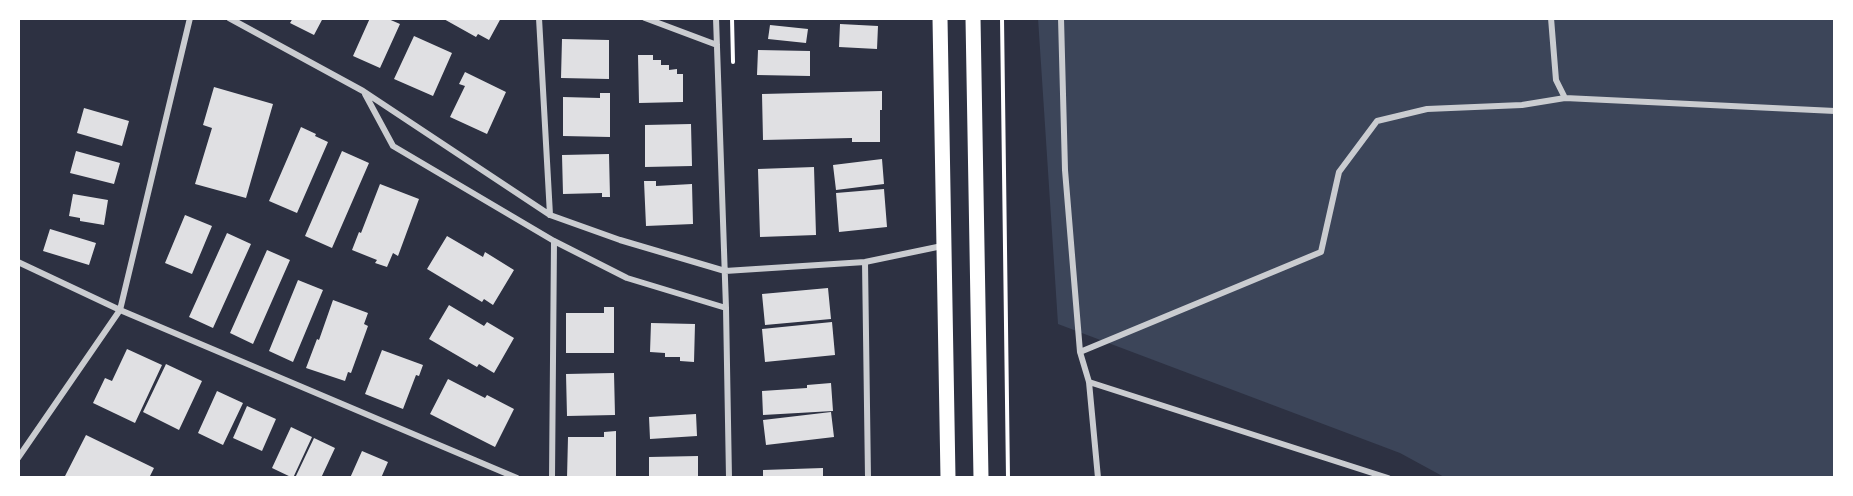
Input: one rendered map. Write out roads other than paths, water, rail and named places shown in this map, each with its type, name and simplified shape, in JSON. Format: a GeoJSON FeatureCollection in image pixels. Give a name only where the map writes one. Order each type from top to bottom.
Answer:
{"type":"FeatureCollection","features":[{"type":"Feature","properties":{"kind":"main road"},"geometry":{"type":"LineString","coordinates":[[940,18],[948,478]]}},
{"type":"Feature","properties":{"kind":"main road"},"geometry":{"type":"LineString","coordinates":[[973,18],[981,478]]}},
{"type":"Feature","properties":{"kind":"street"},"geometry":{"type":"LineString","coordinates":[[18,458],[120,310],[190,18]]}},
{"type":"Feature","properties":{"kind":"street"},"geometry":{"type":"LineString","coordinates":[[229,18],[363,91],[550,215],[620,240],[725,271],[866,262],[944,245]]}},
{"type":"Feature","properties":{"kind":"street"},"geometry":{"type":"LineString","coordinates":[[539,18],[550,215]]}},
{"type":"Feature","properties":{"kind":"street"},"geometry":{"type":"LineString","coordinates":[[645,18],[717,45]]}},
{"type":"Feature","properties":{"kind":"street"},"geometry":{"type":"LineString","coordinates":[[716,18],[725,271],[729,478]]}},
{"type":"Feature","properties":{"kind":"street"},"geometry":{"type":"LineString","coordinates":[[1061,18],[1065,170],[1080,352],[1089,382],[1098,478]]}},
{"type":"Feature","properties":{"kind":"street"},"geometry":{"type":"LineString","coordinates":[[1551,18],[1556,80],[1564,98]]}},
{"type":"Feature","properties":{"kind":"street"},"geometry":{"type":"LineString","coordinates":[[363,91],[393,146],[554,241],[627,278],[726,308]]}},
{"type":"Feature","properties":{"kind":"street"},"geometry":{"type":"LineString","coordinates":[[1080,352],[1321,252],[1339,172],[1377,121],[1427,109],[1522,105],[1564,98],[1835,111]]}},
{"type":"Feature","properties":{"kind":"street"},"geometry":{"type":"LineString","coordinates":[[552,478],[554,241]]}},
{"type":"Feature","properties":{"kind":"street"},"geometry":{"type":"LineString","coordinates":[[18,262],[120,310],[517,478]]}},
{"type":"Feature","properties":{"kind":"street"},"geometry":{"type":"LineString","coordinates":[[866,262],[868,478]]}},
{"type":"Feature","properties":{"kind":"street"},"geometry":{"type":"LineString","coordinates":[[1089,382],[1388,478]]}}]}
